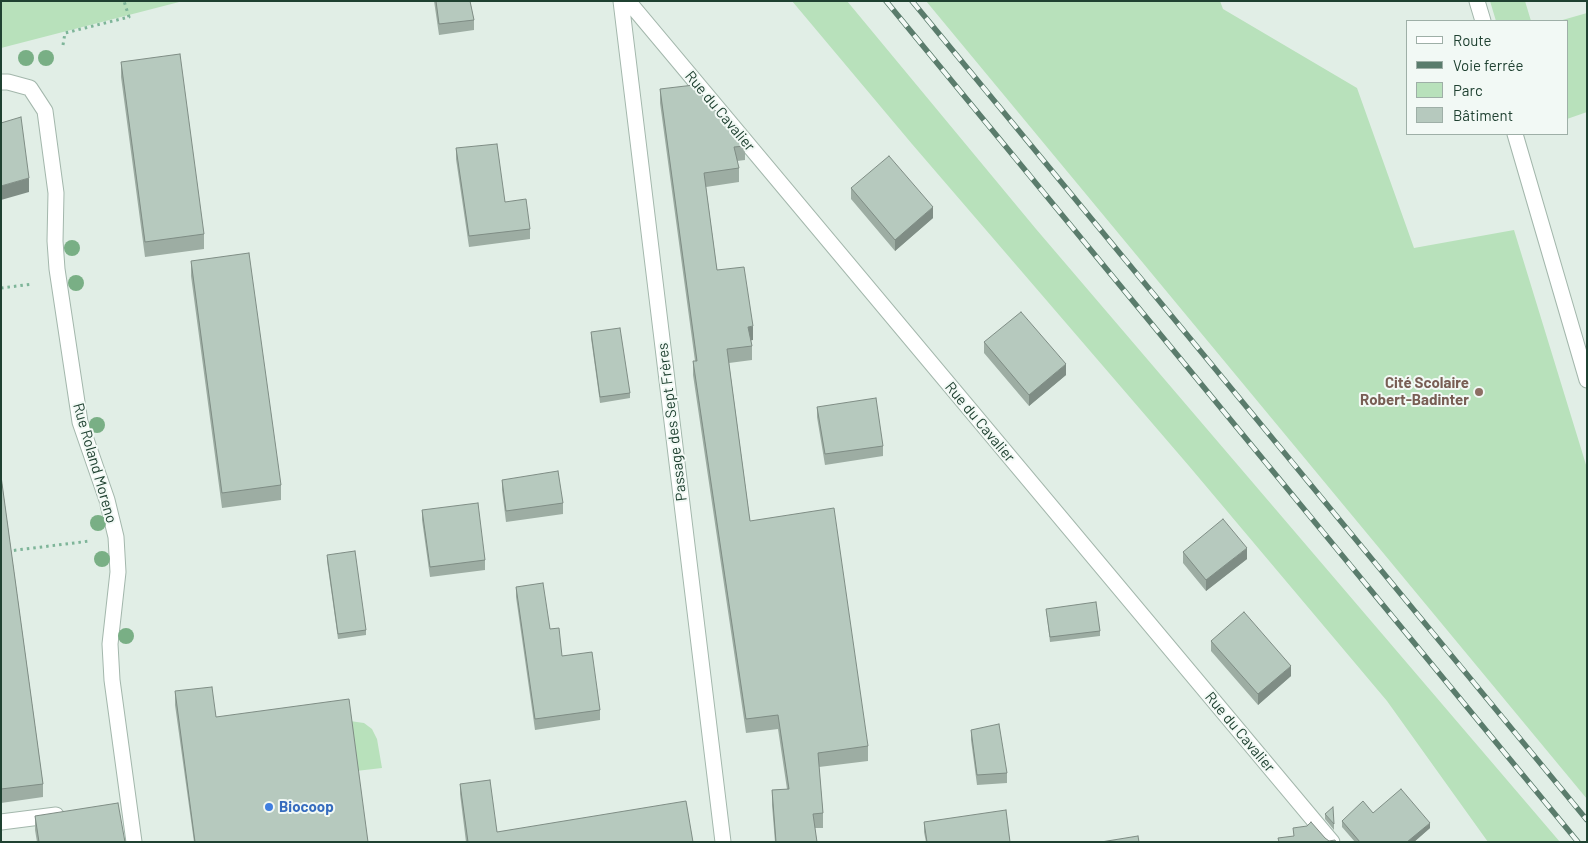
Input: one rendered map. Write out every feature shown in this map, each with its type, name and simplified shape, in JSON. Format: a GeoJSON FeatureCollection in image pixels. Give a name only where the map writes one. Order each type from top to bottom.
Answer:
{"type":"FeatureCollection","features":[{"type":"Feature","properties":{"kind":"street","name":"Passage des Sept Frères"},"geometry":{"type":"LineString","coordinates":[[621,1],[723,842]]}},
{"type":"Feature","properties":{"kind":"street","name":"Rue du Cavalier"},"geometry":{"type":"LineString","coordinates":[[628,1],[1332,842]]}},
{"type":"Feature","properties":{"kind":"street"},"geometry":{"type":"LineString","coordinates":[[1477,1],[1483,20]]}},
{"type":"Feature","properties":{"kind":"street","name":"Rue Roland Moreno"},"geometry":{"type":"LineString","coordinates":[[1,82],[30,88],[46,111],[56,193],[57,269],[80,422],[107,500],[116,537],[118,572],[110,644],[112,680],[122,806],[134,842]]}},
{"type":"Feature","properties":{"kind":"street"},"geometry":{"type":"LineString","coordinates":[[1515,135],[1587,380]]}},
{"type":"Feature","properties":{"kind":"street"},"geometry":{"type":"LineString","coordinates":[[1,822],[68,813]]}},
{"type":"Feature","properties":{"kind":"path"},"geometry":{"type":"LineString","coordinates":[[63,45],[65,33],[129,17],[124,1]]}},
{"type":"Feature","properties":{"kind":"path"},"geometry":{"type":"LineString","coordinates":[[1,552],[116,537]]}},
{"type":"Feature","properties":{"kind":"green space"},"geometry":{"type":"Polygon","coordinates":[[[1,1],[183,1],[1,48],[1,1]]]}},
{"type":"Feature","properties":{"kind":"green space"},"geometry":{"type":"Polygon","coordinates":[[[792,1],[847,1],[1036,229],[1560,842],[1488,842],[1387,701],[792,1]]]}},
{"type":"Feature","properties":{"kind":"green space"},"geometry":{"type":"Polygon","coordinates":[[[926,1],[1220,1],[1223,9],[1357,88],[1414,248],[1514,230],[1587,468],[1587,799],[926,1]]]}},
{"type":"Feature","properties":{"kind":"green space"},"geometry":{"type":"Polygon","coordinates":[[[1490,1],[1525,1],[1531,20],[1496,20],[1490,1]]]}},
{"type":"Feature","properties":{"kind":"green space"},"geometry":{"type":"Polygon","coordinates":[[[1587,13],[1587,112],[1568,119],[1568,20],[1562,20],[1587,13]]]}},
{"type":"Feature","properties":{"kind":"green space"},"geometry":{"type":"Polygon","coordinates":[[[350,721],[364,723],[372,729],[377,739],[382,768],[356,771],[350,721]]]}},
{"type":"Feature","properties":{"kind":"building"},"geometry":{"type":"Polygon","coordinates":[[[436,1],[470,1],[474,20],[439,24],[436,1]]]}},
{"type":"Feature","properties":{"kind":"building"},"geometry":{"type":"Polygon","coordinates":[[[180,54],[204,234],[145,242],[121,62],[180,54]]]}},
{"type":"Feature","properties":{"kind":"building"},"geometry":{"type":"Polygon","coordinates":[[[694,85],[745,146],[734,147],[739,168],[704,173],[717,270],[744,267],[753,326],[748,327],[752,346],[727,349],[750,521],[834,508],[868,746],[818,753],[823,813],[813,814],[817,842],[776,842],[772,790],[789,789],[778,715],[746,719],[693,361],[697,361],[660,89],[694,85]]]}},
{"type":"Feature","properties":{"kind":"building"},"geometry":{"type":"Polygon","coordinates":[[[21,117],[29,178],[1,186],[1,123],[21,117]]]}},
{"type":"Feature","properties":{"kind":"building"},"geometry":{"type":"Polygon","coordinates":[[[497,144],[505,202],[526,199],[530,229],[469,236],[456,148],[497,144]]]}},
{"type":"Feature","properties":{"kind":"building"},"geometry":{"type":"Polygon","coordinates":[[[889,156],[933,207],[895,240],[851,188],[889,156]]]}},
{"type":"Feature","properties":{"kind":"building"},"geometry":{"type":"Polygon","coordinates":[[[249,253],[281,485],[222,493],[191,261],[249,253]]]}},
{"type":"Feature","properties":{"kind":"building"},"geometry":{"type":"Polygon","coordinates":[[[1021,312],[1066,364],[1029,395],[984,342],[1021,312]]]}},
{"type":"Feature","properties":{"kind":"building"},"geometry":{"type":"Polygon","coordinates":[[[620,328],[630,393],[600,397],[591,332],[620,328]]]}},
{"type":"Feature","properties":{"kind":"building"},"geometry":{"type":"Polygon","coordinates":[[[876,398],[883,446],[825,454],[817,407],[876,398]]]}},
{"type":"Feature","properties":{"kind":"building"},"geometry":{"type":"Polygon","coordinates":[[[558,471],[563,503],[506,511],[502,480],[558,471]]]}},
{"type":"Feature","properties":{"kind":"building"},"geometry":{"type":"Polygon","coordinates":[[[1,476],[43,784],[1,789],[1,476]]]}},
{"type":"Feature","properties":{"kind":"building"},"geometry":{"type":"Polygon","coordinates":[[[478,503],[485,560],[430,567],[422,510],[478,503]]]}},
{"type":"Feature","properties":{"kind":"building"},"geometry":{"type":"Polygon","coordinates":[[[1223,519],[1247,548],[1206,580],[1183,552],[1223,519]]]}},
{"type":"Feature","properties":{"kind":"building"},"geometry":{"type":"Polygon","coordinates":[[[355,551],[366,630],[338,634],[327,555],[355,551]]]}},
{"type":"Feature","properties":{"kind":"building"},"geometry":{"type":"Polygon","coordinates":[[[543,583],[550,629],[559,628],[562,656],[592,652],[600,710],[535,719],[516,587],[543,583]]]}},
{"type":"Feature","properties":{"kind":"building"},"geometry":{"type":"Polygon","coordinates":[[[1096,602],[1100,631],[1050,637],[1046,609],[1096,602]]]}},
{"type":"Feature","properties":{"kind":"building"},"geometry":{"type":"Polygon","coordinates":[[[1244,612],[1291,666],[1258,694],[1211,641],[1244,612]]]}},
{"type":"Feature","properties":{"kind":"building","name":"Biocoop"},"geometry":{"type":"Polygon","coordinates":[[[212,687],[216,717],[349,699],[368,842],[195,842],[175,691],[212,687]]]}},
{"type":"Feature","properties":{"kind":"building"},"geometry":{"type":"Polygon","coordinates":[[[999,724],[1007,773],[977,775],[971,730],[999,724]]]}},
{"type":"Feature","properties":{"kind":"building"},"geometry":{"type":"Polygon","coordinates":[[[490,780],[497,832],[686,801],[693,842],[468,842],[460,784],[490,780]]]}},
{"type":"Feature","properties":{"kind":"building"},"geometry":{"type":"Polygon","coordinates":[[[1401,789],[1430,823],[1407,842],[1360,842],[1342,821],[1363,801],[1373,813],[1401,789]]]}},
{"type":"Feature","properties":{"kind":"building"},"geometry":{"type":"Polygon","coordinates":[[[118,803],[125,842],[39,842],[35,816],[118,803]]]}},
{"type":"Feature","properties":{"kind":"building"},"geometry":{"type":"Polygon","coordinates":[[[1333,807],[1334,824],[1325,814],[1333,807]]]}},
{"type":"Feature","properties":{"kind":"building"},"geometry":{"type":"Polygon","coordinates":[[[1006,810],[1010,842],[927,842],[924,822],[1006,810]]]}},
{"type":"Feature","properties":{"kind":"building"},"geometry":{"type":"Polygon","coordinates":[[[1311,822],[1325,838],[1329,841],[1335,840],[1336,842],[1279,842],[1278,838],[1294,836],[1293,828],[1307,826],[1311,822]]]}},
{"type":"Feature","properties":{"kind":"building"},"geometry":{"type":"Polygon","coordinates":[[[1138,836],[1139,842],[1101,842],[1138,836]]]}},
{"type":"Feature","properties":{"kind":"railway"},"geometry":{"type":"LineString","coordinates":[[886,1],[1578,842]]}},
{"type":"Feature","properties":{"kind":"railway"},"geometry":{"type":"LineString","coordinates":[[912,1],[1587,820]]}},
{"type":"Feature","properties":{"kind":"place","name":"Cité Scolaire Robert-Badinter"},"geometry":{"type":"Point","coordinates":[1479,392]}},
{"type":"Feature","properties":{"kind":"place","name":"Biocoop"},"geometry":{"type":"Point","coordinates":[269,807]}}]}
